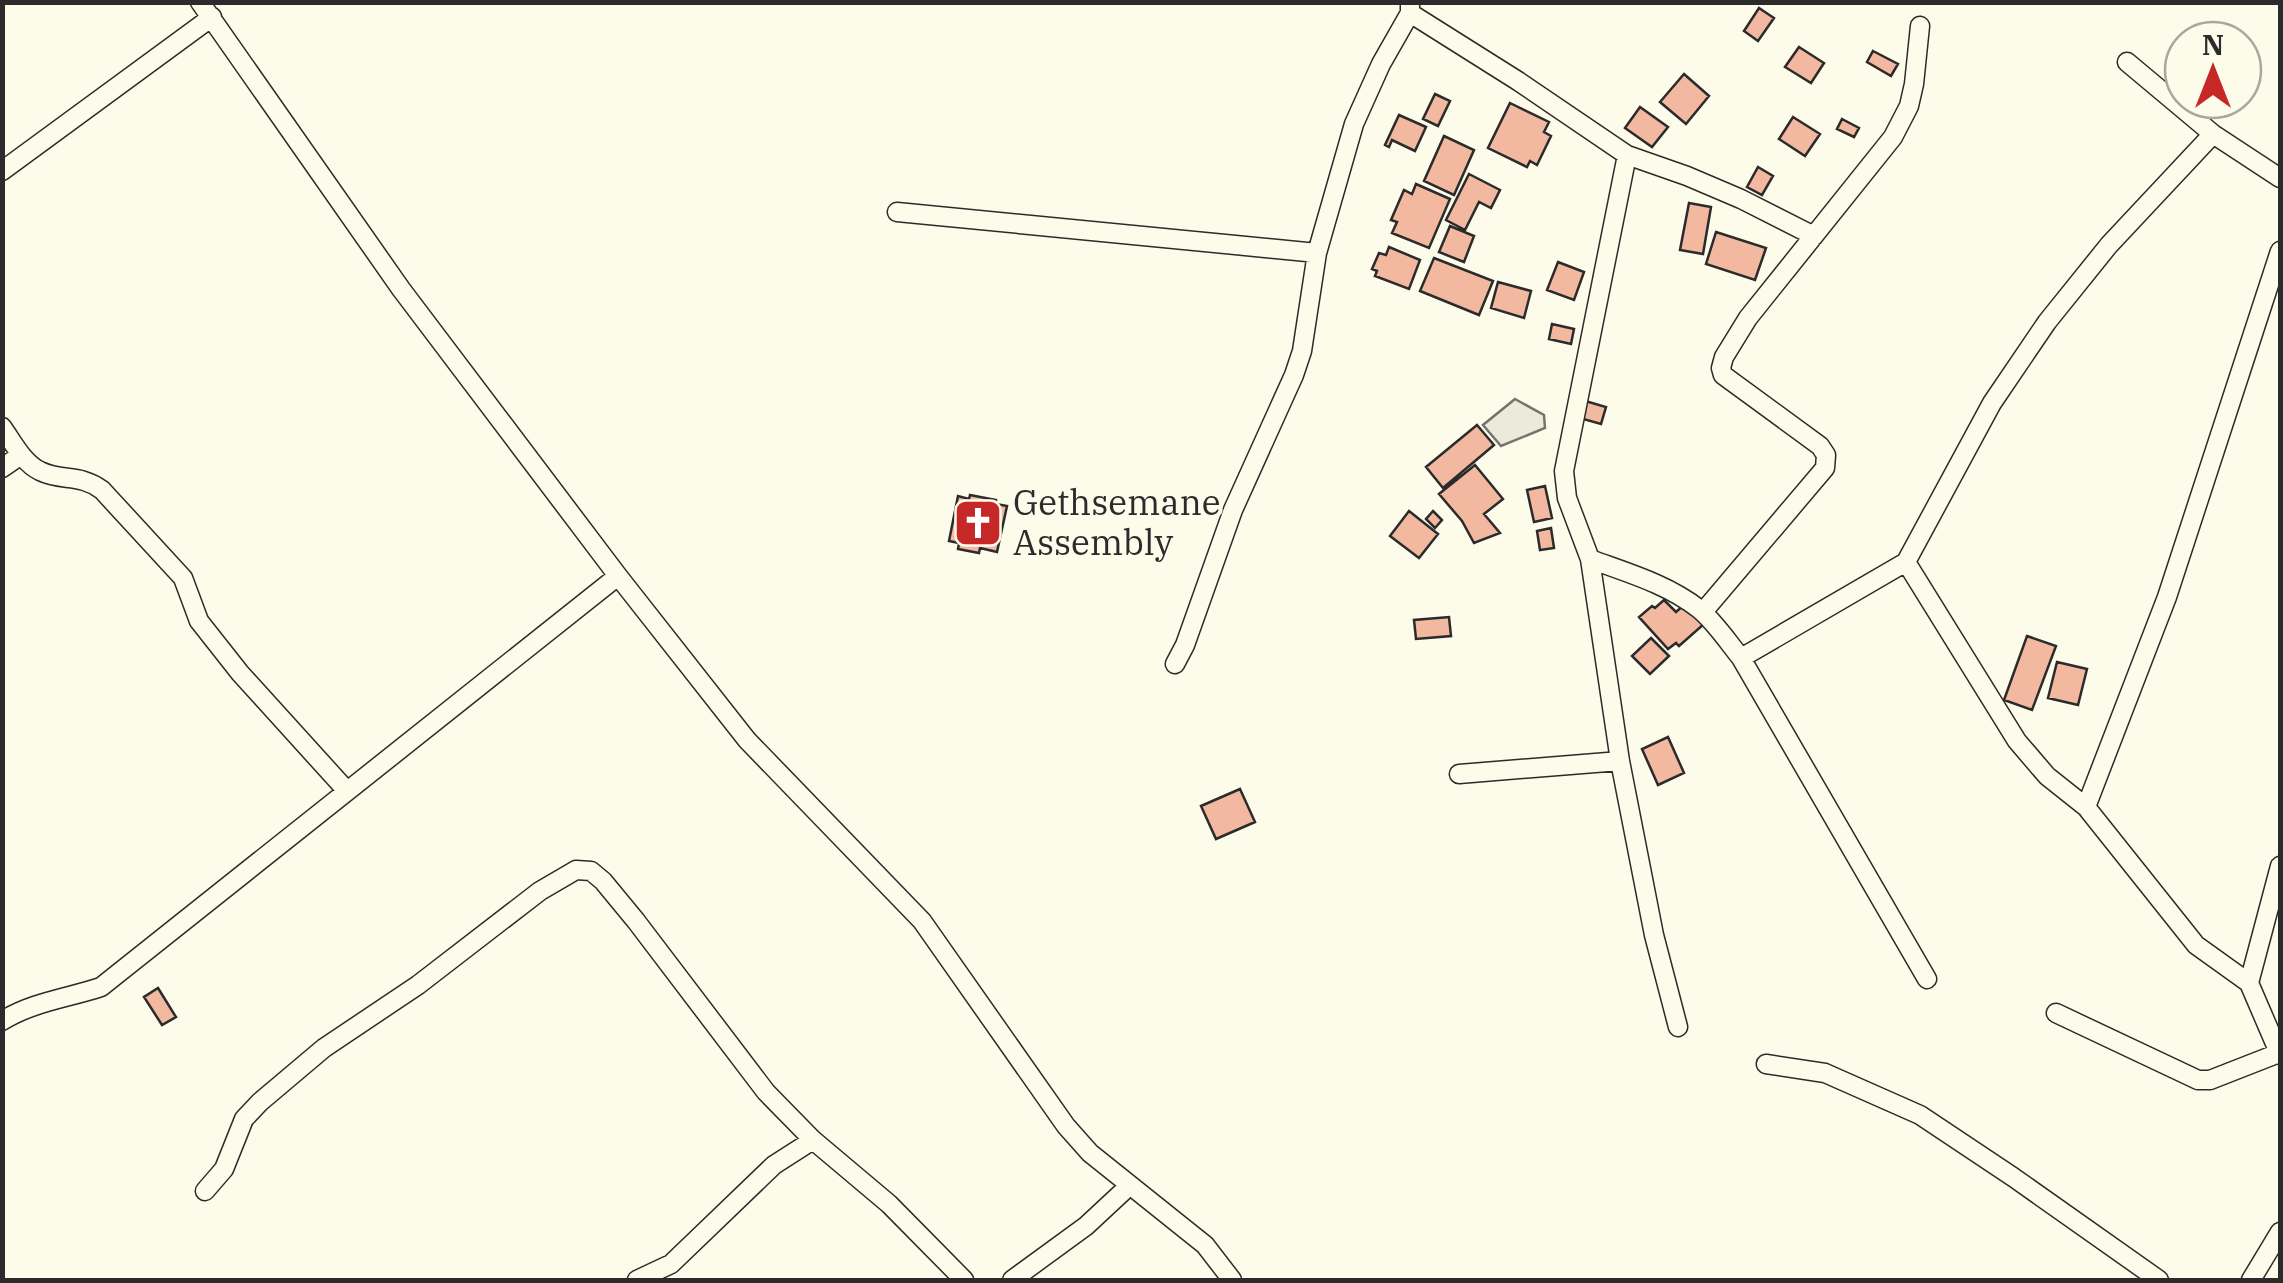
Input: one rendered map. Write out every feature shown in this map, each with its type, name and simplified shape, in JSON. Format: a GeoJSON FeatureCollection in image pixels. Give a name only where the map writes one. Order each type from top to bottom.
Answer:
{"type":"FeatureCollection","features":[{"type":"Feature","properties":{"kind":"street"},"geometry":{"type":"LineString","coordinates":[[1175,664],[1185,646],[1233,510],[1294,375],[1302,351],[1317,253],[1354,124],[1410,8],[1627,156],[1741,199],[1814,236]]}},
{"type":"Feature","properties":{"kind":"street"},"geometry":{"type":"LineString","coordinates":[[2,170],[206,10],[401,289],[747,740],[922,921],[1066,1126],[1090,1154],[1168,1213],[1204,1245],[1232,1280]]}},
{"type":"Feature","properties":{"kind":"street"},"geometry":{"type":"LineString","coordinates":[[1703,612],[1826,468],[1826,456],[1820,446],[1723,375],[1724,357],[1748,318],[1894,138],[1909,106],[1920,26]]}},
{"type":"Feature","properties":{"kind":"street"},"geometry":{"type":"LineString","coordinates":[[2127,62],[2213,134],[2280,178]]}},
{"type":"Feature","properties":{"kind":"street"},"geometry":{"type":"LineString","coordinates":[[1741,658],[1906,562],[1992,403],[2047,322],[2109,246],[2213,134]]}},
{"type":"Feature","properties":{"kind":"street"},"geometry":{"type":"LineString","coordinates":[[1627,156],[1564,471],[1567,498],[1590,559],[1646,902],[1678,1028]]}},
{"type":"Feature","properties":{"kind":"street"},"geometry":{"type":"LineString","coordinates":[[897,212],[1317,253]]}},
{"type":"Feature","properties":{"kind":"street"},"geometry":{"type":"LineString","coordinates":[[2086,806],[2167,596],[2280,251]]}},
{"type":"Feature","properties":{"kind":"street"},"geometry":{"type":"LineString","coordinates":[[2,427],[36,470],[90,482],[102,490],[183,578],[200,621],[240,674],[346,791]]}},
{"type":"Feature","properties":{"kind":"street"},"geometry":{"type":"LineString","coordinates":[[2,468],[21,455]]}},
{"type":"Feature","properties":{"kind":"street"},"geometry":{"type":"LineString","coordinates":[[1590,559],[1678,594],[1703,612],[1741,658],[1927,978]]}},
{"type":"Feature","properties":{"kind":"street"},"geometry":{"type":"LineString","coordinates":[[1906,562],[2018,741],[2047,776],[2086,806],[2196,945],[2249,984],[2280,1054],[2210,1080],[2198,1080],[2056,1013]]}},
{"type":"Feature","properties":{"kind":"street"},"geometry":{"type":"LineString","coordinates":[[2,1021],[42,1003],[101,987],[618,576]]}},
{"type":"Feature","properties":{"kind":"street"},"geometry":{"type":"LineString","coordinates":[[1459,774],[1620,761]]}},
{"type":"Feature","properties":{"kind":"street"},"geometry":{"type":"LineString","coordinates":[[2249,984],[2280,866]]}},
{"type":"Feature","properties":{"kind":"street"},"geometry":{"type":"LineString","coordinates":[[205,1191],[224,1169],[244,1119],[324,1048],[418,985],[540,892],[576,870],[591,871],[636,921],[766,1092],[964,1280]]}},
{"type":"Feature","properties":{"kind":"street"},"geometry":{"type":"LineString","coordinates":[[1766,1064],[1825,1074],[1920,1115],[2159,1280]]}},
{"type":"Feature","properties":{"kind":"street"},"geometry":{"type":"LineString","coordinates":[[637,1280],[671,1264],[774,1166],[813,1140]]}},
{"type":"Feature","properties":{"kind":"street"},"geometry":{"type":"LineString","coordinates":[[1012,1280],[1086,1226],[1129,1186]]}},
{"type":"Feature","properties":{"kind":"street"},"geometry":{"type":"LineString","coordinates":[[2252,1280],[2280,1232]]}},
{"type":"Feature","properties":{"kind":"shaded area"},"geometry":{"type":"Polygon","coordinates":[[[1515,399],[1544,415],[1545,428],[1501,446],[1483,425],[1515,399]]]}},
{"type":"Feature","properties":{"kind":"building"},"geometry":{"type":"Polygon","coordinates":[[[1759,8],[1774,18],[1758,41],[1744,31],[1759,8]]]}},
{"type":"Feature","properties":{"kind":"building"},"geometry":{"type":"Polygon","coordinates":[[[1799,47],[1824,63],[1811,83],[1785,67],[1799,47]]]}},
{"type":"Feature","properties":{"kind":"building"},"geometry":{"type":"Polygon","coordinates":[[[1873,51],[1898,64],[1891,76],[1867,62],[1873,51]]]}},
{"type":"Feature","properties":{"kind":"building"},"geometry":{"type":"Polygon","coordinates":[[[1684,74],[1709,96],[1686,124],[1660,102],[1684,74]]]}},
{"type":"Feature","properties":{"kind":"building"},"geometry":{"type":"Polygon","coordinates":[[[1435,94],[1450,101],[1438,126],[1423,119],[1435,94]]]}},
{"type":"Feature","properties":{"kind":"building"},"geometry":{"type":"Polygon","coordinates":[[[1510,103],[1549,122],[1544,132],[1551,136],[1537,165],[1530,161],[1527,167],[1488,148],[1510,103]]]}},
{"type":"Feature","properties":{"kind":"building"},"geometry":{"type":"Polygon","coordinates":[[[1640,107],[1668,127],[1652,147],[1625,128],[1640,107]]]}},
{"type":"Feature","properties":{"kind":"building"},"geometry":{"type":"Polygon","coordinates":[[[1399,115],[1426,127],[1415,151],[1392,140],[1389,147],[1385,145],[1399,115]]]}},
{"type":"Feature","properties":{"kind":"building"},"geometry":{"type":"Polygon","coordinates":[[[1793,117],[1820,134],[1805,156],[1779,139],[1793,117]]]}},
{"type":"Feature","properties":{"kind":"building"},"geometry":{"type":"Polygon","coordinates":[[[1842,119],[1859,128],[1854,137],[1837,129],[1842,119]]]}},
{"type":"Feature","properties":{"kind":"building"},"geometry":{"type":"Polygon","coordinates":[[[1444,136],[1474,150],[1454,195],[1424,181],[1444,136]]]}},
{"type":"Feature","properties":{"kind":"building"},"geometry":{"type":"Polygon","coordinates":[[[1758,167],[1773,176],[1762,195],[1747,187],[1758,167]]]}},
{"type":"Feature","properties":{"kind":"building"},"geometry":{"type":"Polygon","coordinates":[[[1469,174],[1500,190],[1491,208],[1479,202],[1465,230],[1446,220],[1469,174]]]}},
{"type":"Feature","properties":{"kind":"building"},"geometry":{"type":"Polygon","coordinates":[[[1416,184],[1450,199],[1429,248],[1392,233],[1397,222],[1391,220],[1404,190],[1412,194],[1416,184]]]}},
{"type":"Feature","properties":{"kind":"building"},"geometry":{"type":"Polygon","coordinates":[[[1689,203],[1711,207],[1703,254],[1680,250],[1689,203]]]}},
{"type":"Feature","properties":{"kind":"building"},"geometry":{"type":"Polygon","coordinates":[[[1450,226],[1474,236],[1464,262],[1439,252],[1450,226]]]}},
{"type":"Feature","properties":{"kind":"building"},"geometry":{"type":"Polygon","coordinates":[[[1716,232],[1766,248],[1755,280],[1706,264],[1716,232]]]}},
{"type":"Feature","properties":{"kind":"building"},"geometry":{"type":"Polygon","coordinates":[[[1389,247],[1420,260],[1409,289],[1375,276],[1377,271],[1372,269],[1379,253],[1386,255],[1389,247]]]}},
{"type":"Feature","properties":{"kind":"building"},"geometry":{"type":"Polygon","coordinates":[[[1434,258],[1493,281],[1479,315],[1420,291],[1434,258]]]}},
{"type":"Feature","properties":{"kind":"building"},"geometry":{"type":"Polygon","coordinates":[[[1558,262],[1584,272],[1574,300],[1547,290],[1558,262]]]}},
{"type":"Feature","properties":{"kind":"building"},"geometry":{"type":"Polygon","coordinates":[[[1498,282],[1531,291],[1524,318],[1491,308],[1498,282]]]}},
{"type":"Feature","properties":{"kind":"building"},"geometry":{"type":"Polygon","coordinates":[[[1552,324],[1574,329],[1571,344],[1549,339],[1552,324]]]}},
{"type":"Feature","properties":{"kind":"building"},"geometry":{"type":"Polygon","coordinates":[[[1582,400],[1606,407],[1601,424],[1576,417],[1582,400]]]}},
{"type":"Feature","properties":{"kind":"building"},"geometry":{"type":"Polygon","coordinates":[[[1477,425],[1494,445],[1443,488],[1426,467],[1477,425]]]}},
{"type":"Feature","properties":{"kind":"building"},"geometry":{"type":"Polygon","coordinates":[[[1475,465],[1503,499],[1484,514],[1500,533],[1474,543],[1462,521],[1439,494],[1475,465]]]}},
{"type":"Feature","properties":{"kind":"building"},"geometry":{"type":"Polygon","coordinates":[[[1545,486],[1552,518],[1534,522],[1527,490],[1545,486]]]}},
{"type":"Feature","properties":{"kind":"building","name":"Gethsemane Assembly"},"geometry":{"type":"Polygon","coordinates":[[[970,495],[1007,506],[997,552],[958,549],[959,543],[949,541],[958,496],[969,499],[970,495]]]}},
{"type":"Feature","properties":{"kind":"building"},"geometry":{"type":"Polygon","coordinates":[[[1409,511],[1438,534],[1419,558],[1390,536],[1409,511]]]}},
{"type":"Feature","properties":{"kind":"building"},"geometry":{"type":"Polygon","coordinates":[[[1433,511],[1442,520],[1435,528],[1426,519],[1433,511]]]}},
{"type":"Feature","properties":{"kind":"building"},"geometry":{"type":"Polygon","coordinates":[[[1551,528],[1554,548],[1540,550],[1537,531],[1551,528]]]}},
{"type":"Feature","properties":{"kind":"building"},"geometry":{"type":"Polygon","coordinates":[[[1664,600],[1676,612],[1685,604],[1704,624],[1679,646],[1676,643],[1668,649],[1639,617],[1664,600]]]}},
{"type":"Feature","properties":{"kind":"building"},"geometry":{"type":"Polygon","coordinates":[[[1449,617],[1451,636],[1416,639],[1414,620],[1449,617]]]}},
{"type":"Feature","properties":{"kind":"building"},"geometry":{"type":"Polygon","coordinates":[[[2027,636],[2056,646],[2032,710],[2004,700],[2027,636]]]}},
{"type":"Feature","properties":{"kind":"building"},"geometry":{"type":"Polygon","coordinates":[[[1651,638],[1669,656],[1650,674],[1632,656],[1651,638]]]}},
{"type":"Feature","properties":{"kind":"building"},"geometry":{"type":"Polygon","coordinates":[[[2057,662],[2087,669],[2078,705],[2048,698],[2057,662]]]}},
{"type":"Feature","properties":{"kind":"building"},"geometry":{"type":"Polygon","coordinates":[[[1668,737],[1684,773],[1658,785],[1642,749],[1668,737]]]}},
{"type":"Feature","properties":{"kind":"building"},"geometry":{"type":"Polygon","coordinates":[[[1240,789],[1255,822],[1216,839],[1201,806],[1240,789]]]}},
{"type":"Feature","properties":{"kind":"building"},"geometry":{"type":"Polygon","coordinates":[[[158,988],[176,1017],[162,1025],[144,997],[158,988]]]}},
{"type":"Feature","properties":{"kind":"place","name":"Gethsemane Assembly"},"geometry":{"type":"Point","coordinates":[978,523]}}]}
